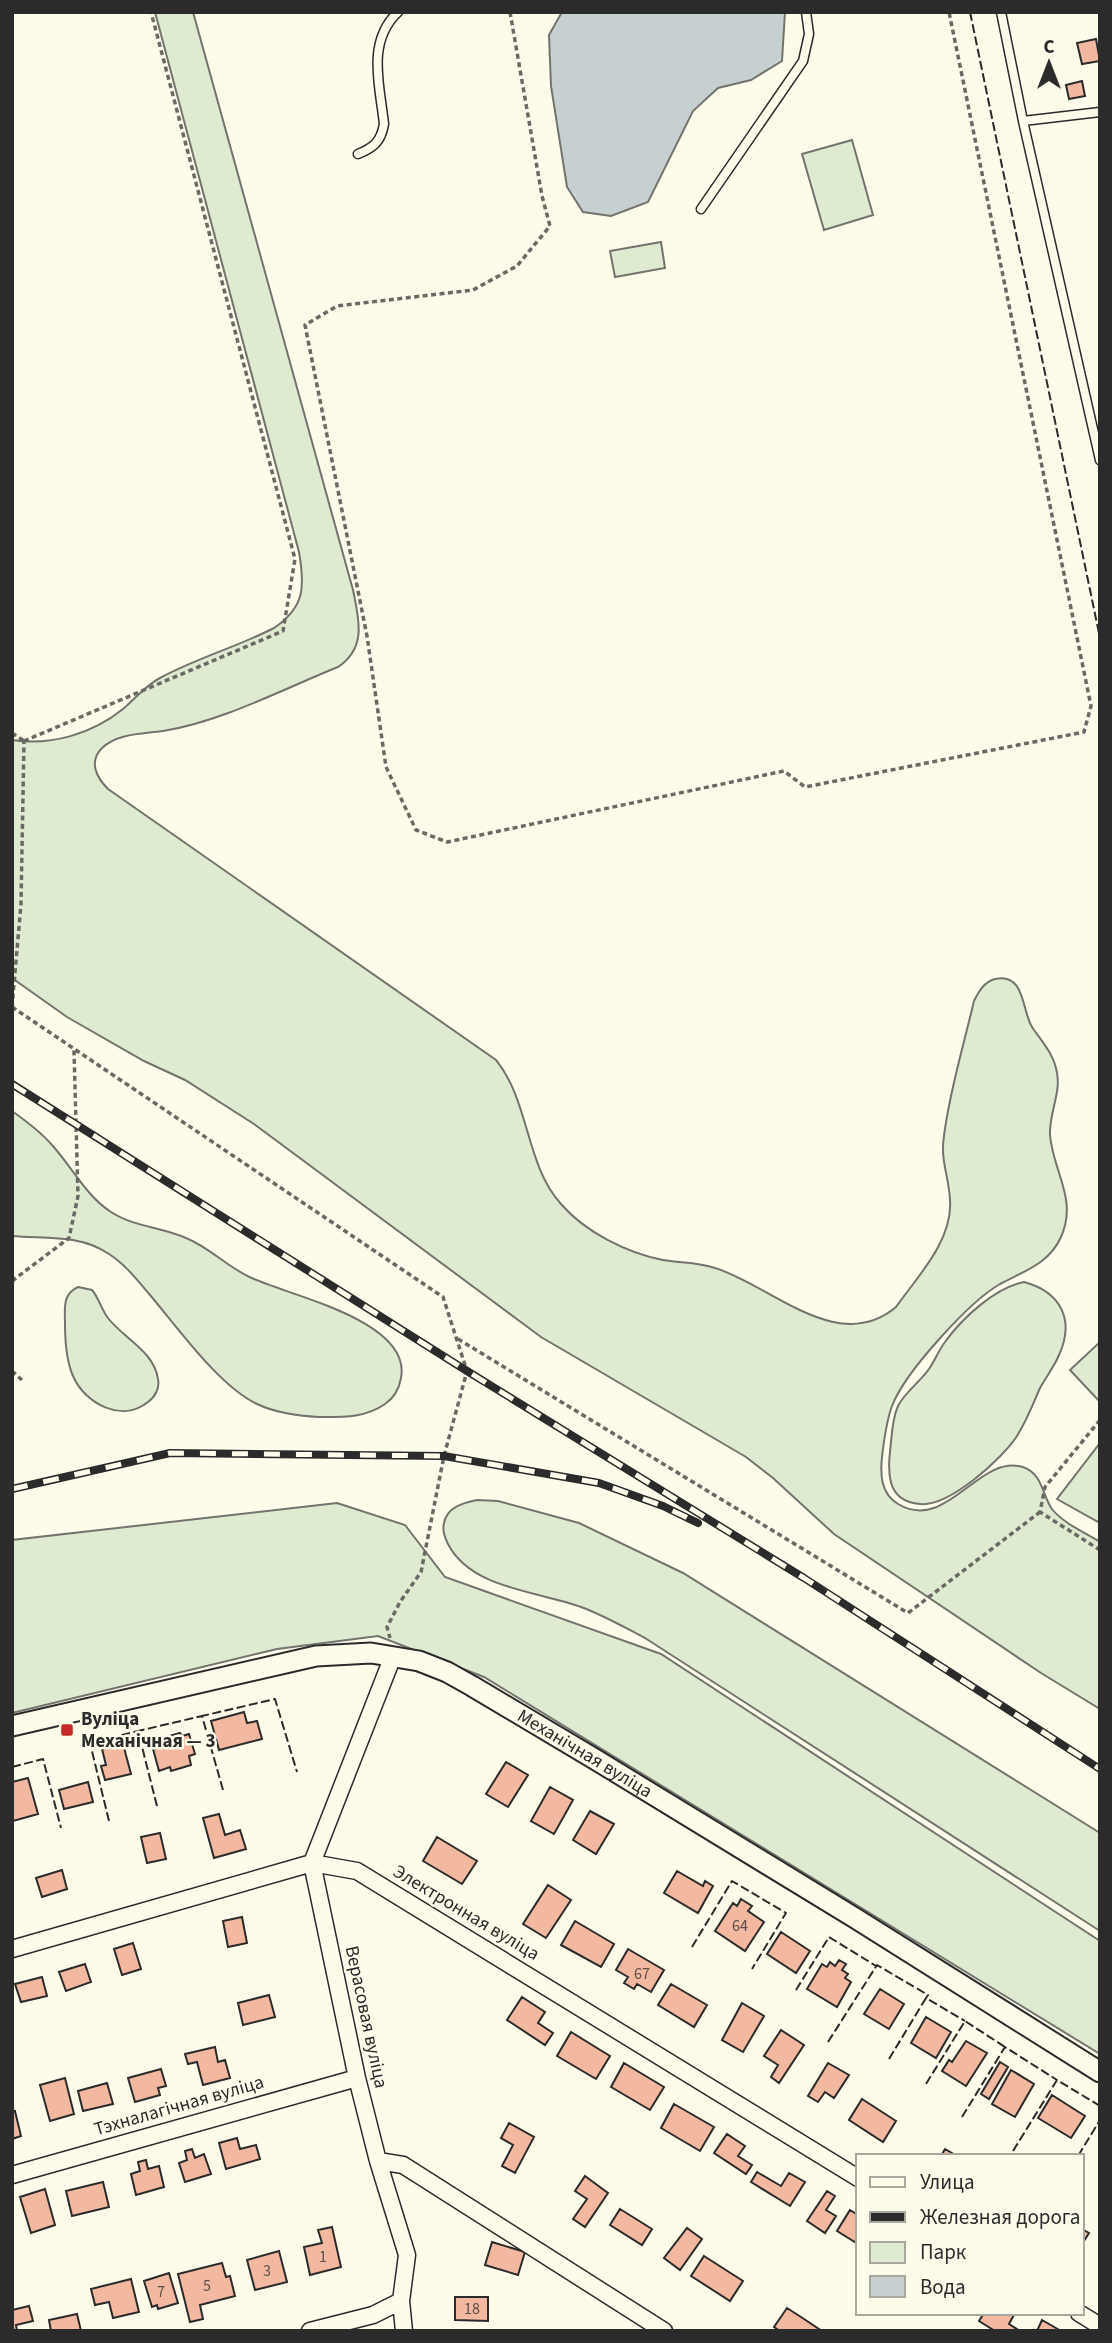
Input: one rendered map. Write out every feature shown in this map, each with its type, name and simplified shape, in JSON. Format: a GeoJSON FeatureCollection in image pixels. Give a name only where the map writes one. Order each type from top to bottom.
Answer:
{"type":"FeatureCollection","features":[{"type":"Feature","properties":{"kind":"street","name":"Механічная вуліца"},"geometry":{"type":"LineString","coordinates":[[12,1726],[316,1656],[371,1653],[419,1661],[472,1686],[832,1904],[1100,2072]]}},
{"type":"Feature","properties":{"kind":"street"},"geometry":{"type":"LineString","coordinates":[[312,1863],[393,1656]]}},
{"type":"Feature","properties":{"kind":"street","name":"Электронная вуліца"},"geometry":{"type":"LineString","coordinates":[[12,1949],[312,1863],[357,1871],[856,2177]]}},
{"type":"Feature","properties":{"kind":"street","name":"Верасовая вуліца"},"geometry":{"type":"LineString","coordinates":[[312,1863],[356,2078],[407,2255],[401,2301],[404,2331]]}},
{"type":"Feature","properties":{"kind":"street","name":"Тэхналагічная вуліца"},"geometry":{"type":"LineString","coordinates":[[12,2175],[356,2078]]}},
{"type":"Feature","properties":{"kind":"street"},"geometry":{"type":"LineString","coordinates":[[378,2161],[404,2165],[664,2331]]}},
{"type":"Feature","properties":{"kind":"street"},"geometry":{"type":"LineString","coordinates":[[310,2331],[373,2315],[401,2301]]}},
{"type":"Feature","properties":{"kind":"street"},"geometry":{"type":"LineString","coordinates":[[1082,2315],[1100,2326]]}},
{"type":"Feature","properties":{"kind":"lane"},"geometry":{"type":"LineString","coordinates":[[358,154],[373,148],[383,133],[378,43],[384,29],[398,12]]}},
{"type":"Feature","properties":{"kind":"lane"},"geometry":{"type":"LineString","coordinates":[[701,209],[803,61],[809,34],[806,12]]}},
{"type":"Feature","properties":{"kind":"lane"},"geometry":{"type":"LineString","coordinates":[[1001,12],[1100,460]]}},
{"type":"Feature","properties":{"kind":"lane"},"geometry":{"type":"LineString","coordinates":[[1023,121],[1100,111]]}},
{"type":"Feature","properties":{"kind":"path"},"geometry":{"type":"LineString","coordinates":[[24,741],[283,631],[295,559],[150,12]]}},
{"type":"Feature","properties":{"kind":"path"},"geometry":{"type":"LineString","coordinates":[[510,12],[542,196],[550,226],[516,266],[473,290],[337,306],[305,325],[367,636],[386,767],[416,830],[447,842],[784,771],[805,787],[1084,732],[1091,706],[949,12]]}},
{"type":"Feature","properties":{"kind":"path"},"geometry":{"type":"LineString","coordinates":[[12,733],[24,741]]}},
{"type":"Feature","properties":{"kind":"path"},"geometry":{"type":"LineString","coordinates":[[24,741],[21,904],[12,1007],[443,1297],[467,1371],[444,1456],[421,1572],[387,1627],[393,1656]]}},
{"type":"Feature","properties":{"kind":"path"},"geometry":{"type":"LineString","coordinates":[[12,1281],[69,1238],[78,1196],[74,1049]]}},
{"type":"Feature","properties":{"kind":"path"},"geometry":{"type":"LineString","coordinates":[[457,1338],[908,1613],[1040,1512],[1045,1487],[1100,1420]]}},
{"type":"Feature","properties":{"kind":"path"},"geometry":{"type":"LineString","coordinates":[[12,1371],[22,1380]]}},
{"type":"Feature","properties":{"kind":"path"},"geometry":{"type":"LineString","coordinates":[[1040,1512],[1100,1550]]}},
{"type":"Feature","properties":{"kind":"green space"},"geometry":{"type":"Polygon","coordinates":[[[155,12],[193,12],[353,590],[359,632],[353,651],[338,667],[207,720],[185,727],[123,737],[108,743],[95,759],[100,780],[108,789],[496,1060],[515,1095],[540,1171],[561,1204],[582,1224],[621,1247],[649,1257],[715,1268],[828,1321],[851,1324],[874,1320],[896,1307],[924,1270],[940,1243],[946,1229],[950,1200],[943,1153],[946,1120],[974,1001],[982,987],[991,980],[1005,978],[1012,981],[1021,994],[1032,1027],[1050,1054],[1057,1073],[1050,1135],[1066,1198],[1066,1223],[1050,1254],[1035,1266],[987,1293],[939,1339],[910,1375],[888,1418],[881,1471],[885,1489],[892,1500],[916,1510],[932,1509],[947,1502],[991,1471],[1007,1466],[1023,1467],[1035,1475],[1057,1514],[1100,1542],[1100,1709],[1041,1673],[834,1534],[746,1457],[541,1337],[254,1124],[185,1080],[144,1061],[67,1017],[12,978],[12,740],[56,739],[98,725],[123,709],[160,678],[274,628],[292,612],[302,586],[299,552],[155,12]]]}},
{"type":"Feature","properties":{"kind":"green space"},"geometry":{"type":"Polygon","coordinates":[[[852,140],[873,215],[824,230],[802,154],[852,140]]]}},
{"type":"Feature","properties":{"kind":"green space"},"geometry":{"type":"Polygon","coordinates":[[[661,242],[665,268],[615,277],[610,251],[661,242]]]}},
{"type":"Feature","properties":{"kind":"green space"},"geometry":{"type":"Polygon","coordinates":[[[12,1111],[48,1140],[87,1190],[111,1212],[129,1221],[186,1238],[245,1275],[320,1303],[369,1326],[388,1341],[399,1358],[401,1378],[393,1396],[377,1409],[345,1417],[304,1416],[264,1407],[228,1384],[131,1273],[109,1254],[75,1240],[12,1236],[12,1111]]]}},
{"type":"Feature","properties":{"kind":"green space"},"geometry":{"type":"Polygon","coordinates":[[[1024,1282],[1056,1300],[1065,1319],[1065,1330],[1059,1355],[1024,1424],[1010,1446],[974,1480],[932,1503],[908,1502],[894,1490],[889,1473],[892,1428],[898,1406],[929,1369],[952,1332],[970,1314],[1002,1290],[1024,1282]]]}},
{"type":"Feature","properties":{"kind":"green space"},"geometry":{"type":"Polygon","coordinates":[[[78,1287],[92,1290],[108,1318],[151,1360],[158,1386],[151,1400],[138,1408],[127,1411],[105,1407],[86,1395],[73,1376],[66,1350],[65,1308],[69,1294],[78,1287]]]}},
{"type":"Feature","properties":{"kind":"green space"},"geometry":{"type":"Polygon","coordinates":[[[1100,1342],[1100,1402],[1070,1370],[1100,1342]]]}},
{"type":"Feature","properties":{"kind":"green space"},"geometry":{"type":"Polygon","coordinates":[[[1100,1443],[1100,1523],[1057,1499],[1100,1443]]]}},
{"type":"Feature","properties":{"kind":"green space"},"geometry":{"type":"Polygon","coordinates":[[[477,1500],[498,1501],[579,1523],[683,1573],[1100,1833],[1100,1931],[645,1638],[589,1610],[507,1586],[472,1571],[448,1544],[443,1526],[452,1509],[477,1500]]]}},
{"type":"Feature","properties":{"kind":"green space"},"geometry":{"type":"Polygon","coordinates":[[[337,1503],[405,1525],[445,1577],[661,1654],[1100,1941],[1100,2054],[484,1677],[378,1636],[277,1649],[12,1713],[12,1540],[337,1503]]]}},
{"type":"Feature","properties":{"kind":"water"},"geometry":{"type":"Polygon","coordinates":[[[562,12],[785,12],[782,61],[751,80],[718,88],[693,111],[648,202],[611,216],[583,212],[567,187],[551,86],[549,35],[562,12]]]}},
{"type":"Feature","properties":{"kind":"building"},"geometry":{"type":"Polygon","coordinates":[[[1096,39],[1100,61],[1082,64],[1077,43],[1096,39]]]}},
{"type":"Feature","properties":{"kind":"building"},"geometry":{"type":"Polygon","coordinates":[[[1082,81],[1085,96],[1069,99],[1066,85],[1082,81]]]}},
{"type":"Feature","properties":{"kind":"building"},"geometry":{"type":"Polygon","coordinates":[[[244,1712],[247,1723],[257,1721],[262,1739],[219,1750],[211,1721],[244,1712]]]}},
{"type":"Feature","properties":{"kind":"building"},"geometry":{"type":"Polygon","coordinates":[[[180,1733],[182,1736],[189,1734],[195,1754],[189,1756],[191,1765],[171,1771],[170,1767],[159,1771],[153,1749],[162,1747],[159,1739],[180,1733]]]}},
{"type":"Feature","properties":{"kind":"building"},"geometry":{"type":"Polygon","coordinates":[[[123,1744],[131,1774],[105,1780],[101,1766],[106,1765],[102,1749],[123,1744]]]}},
{"type":"Feature","properties":{"kind":"building"},"geometry":{"type":"Polygon","coordinates":[[[506,1762],[528,1775],[508,1807],[486,1794],[506,1762]]]}},
{"type":"Feature","properties":{"kind":"building"},"geometry":{"type":"Polygon","coordinates":[[[28,1778],[38,1814],[13,1821],[12,1782],[28,1778]]]}},
{"type":"Feature","properties":{"kind":"building"},"geometry":{"type":"Polygon","coordinates":[[[88,1782],[93,1802],[64,1809],[59,1790],[88,1782]]]}},
{"type":"Feature","properties":{"kind":"building"},"geometry":{"type":"Polygon","coordinates":[[[550,1787],[573,1800],[554,1834],[531,1821],[550,1787]]]}},
{"type":"Feature","properties":{"kind":"building"},"geometry":{"type":"Polygon","coordinates":[[[590,1811],[614,1824],[596,1854],[573,1840],[590,1811]]]}},
{"type":"Feature","properties":{"kind":"building"},"geometry":{"type":"Polygon","coordinates":[[[219,1814],[225,1835],[240,1830],[246,1849],[214,1858],[203,1818],[219,1814]]]}},
{"type":"Feature","properties":{"kind":"building"},"geometry":{"type":"Polygon","coordinates":[[[160,1833],[166,1859],[147,1863],[141,1837],[160,1833]]]}},
{"type":"Feature","properties":{"kind":"building"},"geometry":{"type":"Polygon","coordinates":[[[437,1837],[477,1861],[462,1884],[423,1861],[437,1837]]]}},
{"type":"Feature","properties":{"kind":"building"},"geometry":{"type":"Polygon","coordinates":[[[62,1870],[67,1889],[42,1897],[36,1878],[62,1870]]]}},
{"type":"Feature","properties":{"kind":"building"},"geometry":{"type":"Polygon","coordinates":[[[677,1871],[703,1886],[705,1881],[713,1886],[698,1913],[664,1893],[677,1871]]]}},
{"type":"Feature","properties":{"kind":"building"},"geometry":{"type":"Polygon","coordinates":[[[548,1885],[571,1900],[546,1938],[523,1924],[548,1885]]]}},
{"type":"Feature","properties":{"kind":"building"},"geometry":{"type":"Polygon","coordinates":[[[741,1899],[752,1906],[748,1911],[764,1922],[745,1951],[715,1931],[733,1903],[737,1906],[741,1899]]]}},
{"type":"Feature","properties":{"kind":"building"},"geometry":{"type":"Polygon","coordinates":[[[242,1917],[247,1943],[228,1947],[223,1921],[242,1917]]]}},
{"type":"Feature","properties":{"kind":"building"},"geometry":{"type":"Polygon","coordinates":[[[575,1921],[614,1944],[601,1967],[561,1945],[575,1921]]]}},
{"type":"Feature","properties":{"kind":"building"},"geometry":{"type":"Polygon","coordinates":[[[781,1932],[810,1951],[796,1973],[767,1954],[781,1932]]]}},
{"type":"Feature","properties":{"kind":"building"},"geometry":{"type":"Polygon","coordinates":[[[133,1943],[141,1969],[122,1975],[114,1949],[133,1943]]]}},
{"type":"Feature","properties":{"kind":"building"},"geometry":{"type":"Polygon","coordinates":[[[628,1949],[664,1970],[651,1992],[637,1984],[634,1989],[624,1983],[628,1977],[616,1970],[628,1949]]]}},
{"type":"Feature","properties":{"kind":"building"},"geometry":{"type":"Polygon","coordinates":[[[839,1960],[846,1964],[842,1970],[848,1974],[845,1978],[851,1982],[837,2007],[807,1989],[822,1964],[827,1967],[830,1962],[835,1966],[839,1960]]]}},
{"type":"Feature","properties":{"kind":"building"},"geometry":{"type":"Polygon","coordinates":[[[85,1964],[91,1982],[66,1991],[59,1972],[85,1964]]]}},
{"type":"Feature","properties":{"kind":"building"},"geometry":{"type":"Polygon","coordinates":[[[42,1977],[47,1996],[21,2002],[15,1984],[42,1977]]]}},
{"type":"Feature","properties":{"kind":"building"},"geometry":{"type":"Polygon","coordinates":[[[671,1984],[707,2005],[694,2027],[658,2005],[671,1984]]]}},
{"type":"Feature","properties":{"kind":"building"},"geometry":{"type":"Polygon","coordinates":[[[880,1989],[904,2004],[889,2029],[864,2014],[880,1989]]]}},
{"type":"Feature","properties":{"kind":"building"},"geometry":{"type":"Polygon","coordinates":[[[269,1995],[275,2017],[243,2025],[238,2003],[269,1995]]]}},
{"type":"Feature","properties":{"kind":"building"},"geometry":{"type":"Polygon","coordinates":[[[522,1997],[545,2012],[538,2023],[553,2033],[545,2045],[507,2020],[522,1997]]]}},
{"type":"Feature","properties":{"kind":"building"},"geometry":{"type":"Polygon","coordinates":[[[742,2003],[764,2016],[743,2052],[722,2040],[742,2003]]]}},
{"type":"Feature","properties":{"kind":"building"},"geometry":{"type":"Polygon","coordinates":[[[926,2017],[951,2032],[936,2058],[911,2043],[926,2017]]]}},
{"type":"Feature","properties":{"kind":"building"},"geometry":{"type":"Polygon","coordinates":[[[781,2030],[804,2045],[779,2083],[771,2077],[778,2065],[764,2056],[781,2030]]]}},
{"type":"Feature","properties":{"kind":"building"},"geometry":{"type":"Polygon","coordinates":[[[571,2032],[610,2056],[596,2079],[557,2056],[571,2032]]]}},
{"type":"Feature","properties":{"kind":"building"},"geometry":{"type":"Polygon","coordinates":[[[966,2041],[987,2053],[966,2086],[942,2071],[949,2060],[952,2062],[966,2041]]]}},
{"type":"Feature","properties":{"kind":"building"},"geometry":{"type":"Polygon","coordinates":[[[215,2047],[218,2062],[225,2060],[230,2078],[203,2085],[197,2062],[188,2064],[185,2054],[215,2047]]]}},
{"type":"Feature","properties":{"kind":"building"},"geometry":{"type":"Polygon","coordinates":[[[1000,2062],[1008,2067],[989,2099],[981,2094],[1000,2062]]]}},
{"type":"Feature","properties":{"kind":"building"},"geometry":{"type":"Polygon","coordinates":[[[624,2063],[664,2087],[650,2110],[611,2087],[624,2063]]]}},
{"type":"Feature","properties":{"kind":"building"},"geometry":{"type":"Polygon","coordinates":[[[828,2063],[849,2075],[834,2098],[825,2092],[818,2102],[808,2096],[828,2063]]]}},
{"type":"Feature","properties":{"kind":"building"},"geometry":{"type":"Polygon","coordinates":[[[161,2069],[166,2086],[158,2088],[160,2095],[135,2102],[128,2078],[161,2069]]]}},
{"type":"Feature","properties":{"kind":"building"},"geometry":{"type":"Polygon","coordinates":[[[1011,2070],[1034,2084],[1015,2117],[992,2104],[1011,2070]]]}},
{"type":"Feature","properties":{"kind":"building"},"geometry":{"type":"Polygon","coordinates":[[[65,2078],[74,2114],[50,2121],[40,2085],[65,2078]]]}},
{"type":"Feature","properties":{"kind":"building"},"geometry":{"type":"Polygon","coordinates":[[[107,2083],[113,2104],[83,2111],[78,2091],[107,2083]]]}},
{"type":"Feature","properties":{"kind":"building"},"geometry":{"type":"Polygon","coordinates":[[[1052,2095],[1085,2116],[1071,2138],[1038,2118],[1052,2095]]]}},
{"type":"Feature","properties":{"kind":"building"},"geometry":{"type":"Polygon","coordinates":[[[862,2099],[896,2121],[883,2142],[849,2120],[862,2099]]]}},
{"type":"Feature","properties":{"kind":"building"},"geometry":{"type":"Polygon","coordinates":[[[674,2104],[714,2127],[700,2151],[661,2128],[674,2104]]]}},
{"type":"Feature","properties":{"kind":"building"},"geometry":{"type":"Polygon","coordinates":[[[15,2111],[21,2136],[12,2139],[12,2112],[15,2111]]]}},
{"type":"Feature","properties":{"kind":"building"},"geometry":{"type":"Polygon","coordinates":[[[509,2123],[534,2137],[515,2173],[502,2166],[513,2145],[501,2138],[509,2123]]]}},
{"type":"Feature","properties":{"kind":"building"},"geometry":{"type":"Polygon","coordinates":[[[727,2134],[745,2146],[738,2156],[752,2165],[746,2174],[714,2153],[727,2134]]]}},
{"type":"Feature","properties":{"kind":"building"},"geometry":{"type":"Polygon","coordinates":[[[237,2138],[240,2149],[256,2145],[260,2159],[226,2169],[219,2143],[237,2138]]]}},
{"type":"Feature","properties":{"kind":"building"},"geometry":{"type":"Polygon","coordinates":[[[192,2149],[195,2158],[204,2154],[211,2174],[185,2182],[179,2163],[187,2160],[185,2151],[192,2149]]]}},
{"type":"Feature","properties":{"kind":"building"},"geometry":{"type":"Polygon","coordinates":[[[146,2160],[148,2169],[159,2166],[164,2187],[136,2195],[131,2174],[140,2171],[138,2162],[146,2160]]]}},
{"type":"Feature","properties":{"kind":"building"},"geometry":{"type":"Polygon","coordinates":[[[757,2172],[781,2186],[789,2173],[805,2182],[790,2206],[751,2182],[757,2172]]]}},
{"type":"Feature","properties":{"kind":"building"},"geometry":{"type":"Polygon","coordinates":[[[585,2176],[608,2193],[585,2227],[573,2219],[587,2199],[575,2191],[585,2176]]]}},
{"type":"Feature","properties":{"kind":"building"},"geometry":{"type":"Polygon","coordinates":[[[103,2182],[109,2207],[72,2216],[66,2191],[103,2182]]]}},
{"type":"Feature","properties":{"kind":"building"},"geometry":{"type":"Polygon","coordinates":[[[45,2189],[55,2225],[31,2233],[20,2197],[45,2189]]]}},
{"type":"Feature","properties":{"kind":"building"},"geometry":{"type":"Polygon","coordinates":[[[827,2191],[835,2196],[826,2210],[836,2216],[825,2233],[807,2221],[827,2191]]]}},
{"type":"Feature","properties":{"kind":"building"},"geometry":{"type":"Polygon","coordinates":[[[620,2209],[652,2229],[642,2245],[610,2225],[620,2209]]]}},
{"type":"Feature","properties":{"kind":"building"},"geometry":{"type":"Polygon","coordinates":[[[850,2210],[856,2214],[856,2243],[837,2231],[850,2210]]]}},
{"type":"Feature","properties":{"kind":"building"},"geometry":{"type":"Polygon","coordinates":[[[332,2227],[341,2267],[310,2275],[304,2247],[322,2243],[318,2230],[332,2227]]]}},
{"type":"Feature","properties":{"kind":"building"},"geometry":{"type":"Polygon","coordinates":[[[687,2228],[702,2239],[680,2270],[664,2258],[687,2228]]]}},
{"type":"Feature","properties":{"kind":"building"},"geometry":{"type":"Polygon","coordinates":[[[492,2242],[525,2252],[518,2275],[485,2265],[492,2242]]]}},
{"type":"Feature","properties":{"kind":"building"},"geometry":{"type":"Polygon","coordinates":[[[279,2251],[287,2282],[255,2290],[247,2260],[279,2251]]]}},
{"type":"Feature","properties":{"kind":"building"},"geometry":{"type":"Polygon","coordinates":[[[704,2256],[743,2281],[730,2301],[691,2276],[704,2256]]]}},
{"type":"Feature","properties":{"kind":"building"},"geometry":{"type":"Polygon","coordinates":[[[222,2263],[226,2277],[230,2276],[235,2296],[200,2305],[203,2319],[190,2322],[178,2274],[222,2263]]]}},
{"type":"Feature","properties":{"kind":"building"},"geometry":{"type":"Polygon","coordinates":[[[169,2273],[178,2303],[158,2309],[157,2305],[152,2307],[144,2281],[169,2273]]]}},
{"type":"Feature","properties":{"kind":"building"},"geometry":{"type":"Polygon","coordinates":[[[131,2279],[139,2312],[113,2318],[109,2302],[95,2305],[91,2289],[131,2279]]]}},
{"type":"Feature","properties":{"kind":"building"},"geometry":{"type":"Polygon","coordinates":[[[455,2297],[488,2297],[488,2321],[455,2320],[455,2297]]]}},
{"type":"Feature","properties":{"kind":"building"},"geometry":{"type":"Polygon","coordinates":[[[29,2306],[33,2321],[16,2325],[17,2331],[12,2331],[12,2310],[29,2306]]]}},
{"type":"Feature","properties":{"kind":"building"},"geometry":{"type":"Polygon","coordinates":[[[787,2308],[822,2331],[780,2331],[774,2327],[787,2308]]]}},
{"type":"Feature","properties":{"kind":"building"},"geometry":{"type":"Polygon","coordinates":[[[77,2314],[81,2331],[51,2331],[49,2320],[77,2314]]]}},
{"type":"Feature","properties":{"kind":"building"},"geometry":{"type":"Polygon","coordinates":[[[983,2315],[1014,2315],[1009,2324],[1020,2331],[995,2331],[979,2321],[983,2315]]]}},
{"type":"Feature","properties":{"kind":"building"},"geometry":{"type":"Polygon","coordinates":[[[1042,2320],[1061,2331],[1037,2331],[1042,2320]]]}},
{"type":"Feature","properties":{"kind":"railway"},"geometry":{"type":"LineString","coordinates":[[12,1084],[467,1371],[804,1578],[1100,1769]]}},
{"type":"Feature","properties":{"kind":"railway"},"geometry":{"type":"LineString","coordinates":[[12,1489],[170,1453],[444,1456],[599,1483],[663,1506],[698,1523]]}},
{"type":"Feature","properties":{"kind":"fence"},"geometry":{"type":"LineString","coordinates":[[970,12],[1100,638]]}},
{"type":"Feature","properties":{"kind":"fence"},"geometry":{"type":"LineString","coordinates":[[223,1790],[202,1716],[275,1699],[297,1772]]}},
{"type":"Feature","properties":{"kind":"fence"},"geometry":{"type":"LineString","coordinates":[[157,1806],[138,1731],[202,1716]]}},
{"type":"Feature","properties":{"kind":"fence"},"geometry":{"type":"LineString","coordinates":[[109,1821],[90,1743],[138,1731]]}},
{"type":"Feature","properties":{"kind":"fence"},"geometry":{"type":"LineString","coordinates":[[12,1767],[43,1759],[61,1828]]}},
{"type":"Feature","properties":{"kind":"fence"},"geometry":{"type":"LineString","coordinates":[[692,1947],[732,1881],[786,1913],[752,1969]]}},
{"type":"Feature","properties":{"kind":"fence"},"geometry":{"type":"LineString","coordinates":[[796,1990],[829,1937],[876,1966]]}},
{"type":"Feature","properties":{"kind":"fence"},"geometry":{"type":"LineString","coordinates":[[828,2042],[877,1965],[928,1995],[926,1998]]}},
{"type":"Feature","properties":{"kind":"fence"},"geometry":{"type":"LineString","coordinates":[[889,2059],[926,1998],[965,2021]]}},
{"type":"Feature","properties":{"kind":"fence"},"geometry":{"type":"LineString","coordinates":[[926,2084],[965,2021],[1005,2047]]}},
{"type":"Feature","properties":{"kind":"fence"},"geometry":{"type":"LineString","coordinates":[[962,2117],[1005,2047],[1057,2080]]}},
{"type":"Feature","properties":{"kind":"fence"},"geometry":{"type":"LineString","coordinates":[[1013,2151],[1057,2080],[1100,2106]]}},
{"type":"Feature","properties":{"kind":"fence"},"geometry":{"type":"LineString","coordinates":[[1079,2154],[1100,2120]]}},
{"type":"Feature","properties":{"kind":"place","name":"Вуліца Механічная — 3"},"geometry":{"type":"Point","coordinates":[67,1730]}}]}
